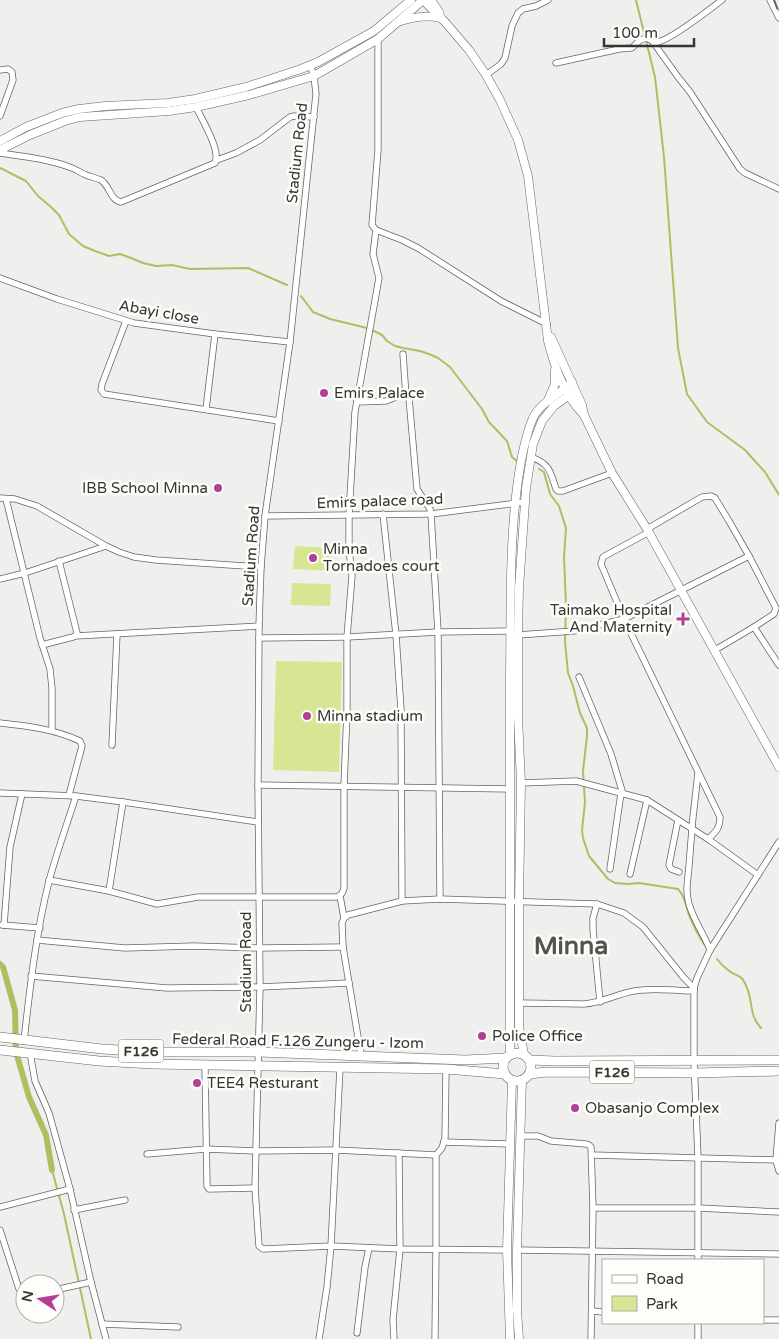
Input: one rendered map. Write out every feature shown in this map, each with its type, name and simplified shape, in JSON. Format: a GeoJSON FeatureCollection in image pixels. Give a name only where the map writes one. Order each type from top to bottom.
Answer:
{"type":"FeatureCollection","features":[{"type":"Feature","properties":{"kind":"main road","name":"Federal Road F.126 Zungeru - Izom"},"geometry":{"type":"LineString","coordinates":[[0,1038],[102,1049],[153,1052],[258,1052],[465,1060],[508,1056]]}},
{"type":"Feature","properties":{"kind":"main road","name":"Federal Road F.126 Zungeru - Izom"},"geometry":{"type":"LineString","coordinates":[[5,1050],[98,1061],[205,1066],[446,1069],[508,1077]]}},
{"type":"Feature","properties":{"kind":"main road","name":"F126"},"geometry":{"type":"LineString","coordinates":[[508,1056],[514,1053],[555,1061],[779,1060]]}},
{"type":"Feature","properties":{"kind":"main road"},"geometry":{"type":"LineString","coordinates":[[508,1056],[503,1066],[508,1077]]}},
{"type":"Feature","properties":{"kind":"main road"},"geometry":{"type":"LineString","coordinates":[[522,1080],[532,1070],[527,1057]]}},
{"type":"Feature","properties":{"kind":"main road","name":"F126"},"geometry":{"type":"LineString","coordinates":[[530,1074],[546,1072],[695,1073],[779,1071]]}},
{"type":"Feature","properties":{"kind":"main road","name":"F126"},"geometry":{"type":"LineString","coordinates":[[508,1077],[522,1080]]}},
{"type":"Feature","properties":{"kind":"street"},"geometry":{"type":"LineString","coordinates":[[400,9],[401,0]]}},
{"type":"Feature","properties":{"kind":"street"},"geometry":{"type":"LineString","coordinates":[[0,140],[26,127],[62,113],[79,109],[168,103],[195,99],[246,87],[310,65],[374,32],[411,0]]}},
{"type":"Feature","properties":{"kind":"street"},"geometry":{"type":"LineString","coordinates":[[0,152],[30,135],[80,117],[169,111],[196,107],[249,95],[314,76],[378,39],[423,0],[469,50],[486,75],[500,100],[518,140],[528,176],[548,341],[555,365],[570,391],[573,404],[584,415],[612,473],[648,530],[779,767]]}},
{"type":"Feature","properties":{"kind":"street"},"geometry":{"type":"LineString","coordinates":[[486,75],[501,64],[505,58],[512,26],[518,12],[548,0]]}},
{"type":"Feature","properties":{"kind":"street"},"geometry":{"type":"LineString","coordinates":[[653,42],[660,42],[669,37],[722,0]]}},
{"type":"Feature","properties":{"kind":"street"},"geometry":{"type":"LineString","coordinates":[[770,0],[778,14]]}},
{"type":"Feature","properties":{"kind":"street"},"geometry":{"type":"LineString","coordinates":[[435,1],[443,20]]}},
{"type":"Feature","properties":{"kind":"street"},"geometry":{"type":"LineString","coordinates":[[397,23],[414,17],[427,16],[443,20]]}},
{"type":"Feature","properties":{"kind":"street"},"geometry":{"type":"LineString","coordinates":[[556,63],[633,47],[640,40],[647,38],[653,42],[690,92],[740,169],[745,174],[779,189]]}},
{"type":"Feature","properties":{"kind":"street"},"geometry":{"type":"LineString","coordinates":[[378,39],[378,150],[372,225],[376,230],[418,248],[501,301],[547,327],[572,382],[570,391],[548,412],[542,421],[533,444],[526,488],[519,588],[518,717],[521,783],[519,1027],[527,1057]]}},
{"type":"Feature","properties":{"kind":"street","name":"Stadium Road"},"geometry":{"type":"LineString","coordinates":[[310,65],[314,76],[316,94],[314,117],[290,342],[266,516],[261,567],[258,785],[260,986],[255,1188],[260,1248],[331,1246]]}},
{"type":"Feature","properties":{"kind":"street"},"geometry":{"type":"LineString","coordinates":[[0,70],[8,69],[13,75],[13,80],[0,116]]}},
{"type":"Feature","properties":{"kind":"street"},"geometry":{"type":"LineString","coordinates":[[196,107],[212,141],[217,160]]}},
{"type":"Feature","properties":{"kind":"street"},"geometry":{"type":"LineString","coordinates":[[0,152],[73,168],[104,183],[114,199],[119,202],[213,165],[217,160],[236,153],[260,140],[290,117],[314,117]]}},
{"type":"Feature","properties":{"kind":"street"},"geometry":{"type":"LineString","coordinates":[[50,880],[109,891],[158,904],[198,897],[336,897],[343,893],[344,786],[347,749],[347,637],[352,576],[349,549],[349,515],[352,448],[357,402],[379,278],[373,254],[376,230]]}},
{"type":"Feature","properties":{"kind":"street","name":"Abayi close"},"geometry":{"type":"LineString","coordinates":[[0,278],[56,299],[126,321],[215,334],[290,342]]}},
{"type":"Feature","properties":{"kind":"street"},"geometry":{"type":"LineString","coordinates":[[126,321],[102,384],[101,390],[104,394],[279,421]]}},
{"type":"Feature","properties":{"kind":"street"},"geometry":{"type":"LineString","coordinates":[[206,409],[215,334]]}},
{"type":"Feature","properties":{"kind":"street"},"geometry":{"type":"LineString","coordinates":[[404,354],[406,396],[409,398],[410,403],[417,489],[430,509],[431,514],[438,632],[440,899]]}},
{"type":"Feature","properties":{"kind":"street"},"geometry":{"type":"LineString","coordinates":[[508,1056],[511,1003],[510,630],[512,533],[515,502],[528,433],[536,414],[547,402],[553,391],[555,365]]}},
{"type":"Feature","properties":{"kind":"street"},"geometry":{"type":"LineString","coordinates":[[547,402],[570,391]]}},
{"type":"Feature","properties":{"kind":"street"},"geometry":{"type":"LineString","coordinates":[[357,402],[382,402],[401,395],[406,396]]}},
{"type":"Feature","properties":{"kind":"street"},"geometry":{"type":"LineString","coordinates":[[531,457],[545,464],[550,470],[558,491],[563,491],[612,473]]}},
{"type":"Feature","properties":{"kind":"street"},"geometry":{"type":"LineString","coordinates":[[708,839],[715,834],[720,826],[720,817],[624,619],[602,568],[601,561],[603,557],[702,498],[711,496],[730,521],[776,608],[774,614],[715,650]]}},
{"type":"Feature","properties":{"kind":"street"},"geometry":{"type":"LineString","coordinates":[[52,730],[50,669],[42,644],[25,572],[3,498],[15,499],[37,506],[106,546],[134,557],[261,567]]}},
{"type":"Feature","properties":{"kind":"street","name":"Emirs palace road"},"geometry":{"type":"LineString","coordinates":[[266,516],[431,514],[525,502]]}},
{"type":"Feature","properties":{"kind":"street"},"geometry":{"type":"LineString","coordinates":[[383,514],[396,634],[401,710],[402,901]]}},
{"type":"Feature","properties":{"kind":"street"},"geometry":{"type":"LineString","coordinates":[[0,579],[106,546]]}},
{"type":"Feature","properties":{"kind":"street"},"geometry":{"type":"LineString","coordinates":[[518,635],[574,632],[624,619],[750,556]]}},
{"type":"Feature","properties":{"kind":"street"},"geometry":{"type":"LineString","coordinates":[[59,560],[77,629],[75,636]]}},
{"type":"Feature","properties":{"kind":"street"},"geometry":{"type":"LineString","coordinates":[[42,644],[75,636],[259,626]]}},
{"type":"Feature","properties":{"kind":"street"},"geometry":{"type":"LineString","coordinates":[[754,627],[779,665]]}},
{"type":"Feature","properties":{"kind":"street"},"geometry":{"type":"LineString","coordinates":[[259,638],[347,637],[510,630]]}},
{"type":"Feature","properties":{"kind":"street"},"geometry":{"type":"LineString","coordinates":[[112,745],[117,634]]}},
{"type":"Feature","properties":{"kind":"street"},"geometry":{"type":"LineString","coordinates":[[579,677],[611,754],[622,794],[610,869]]}},
{"type":"Feature","properties":{"kind":"street"},"geometry":{"type":"LineString","coordinates":[[0,723],[52,730],[80,740],[82,746],[72,796],[50,880],[37,940],[23,1041]]}},
{"type":"Feature","properties":{"kind":"street"},"geometry":{"type":"LineString","coordinates":[[698,771],[686,888],[694,919],[706,938],[710,950]]}},
{"type":"Feature","properties":{"kind":"street"},"geometry":{"type":"LineString","coordinates":[[521,783],[576,781],[647,800],[708,839],[758,875]]}},
{"type":"Feature","properties":{"kind":"street"},"geometry":{"type":"LineString","coordinates":[[258,785],[510,789]]}},
{"type":"Feature","properties":{"kind":"street"},"geometry":{"type":"LineString","coordinates":[[0,793],[72,796],[258,822]]}},
{"type":"Feature","properties":{"kind":"street"},"geometry":{"type":"LineString","coordinates":[[22,794],[10,847],[2,925],[40,928]]}},
{"type":"Feature","properties":{"kind":"street"},"geometry":{"type":"LineString","coordinates":[[630,874],[647,800]]}},
{"type":"Feature","properties":{"kind":"street"},"geometry":{"type":"LineString","coordinates":[[109,891],[123,802]]}},
{"type":"Feature","properties":{"kind":"street"},"geometry":{"type":"LineString","coordinates":[[678,820],[669,865],[671,869],[679,872]]}},
{"type":"Feature","properties":{"kind":"street"},"geometry":{"type":"LineString","coordinates":[[698,1259],[698,1158],[694,1060],[694,990],[697,978],[710,950],[779,842]]}},
{"type":"Feature","properties":{"kind":"street"},"geometry":{"type":"LineString","coordinates":[[340,896],[344,918],[342,923],[343,946],[361,1055]]}},
{"type":"Feature","properties":{"kind":"street"},"geometry":{"type":"LineString","coordinates":[[344,918],[348,915],[402,901],[440,899],[597,904],[624,914],[643,926],[694,990]]}},
{"type":"Feature","properties":{"kind":"street"},"geometry":{"type":"LineString","coordinates":[[597,904],[593,918],[593,929],[600,1002]]}},
{"type":"Feature","properties":{"kind":"street"},"geometry":{"type":"LineString","coordinates":[[37,940],[126,948],[343,946]]}},
{"type":"Feature","properties":{"kind":"street"},"geometry":{"type":"LineString","coordinates":[[31,976],[166,988],[349,983]]}},
{"type":"Feature","properties":{"kind":"street"},"geometry":{"type":"LineString","coordinates":[[519,1003],[584,1004],[600,1002],[613,996],[634,991],[650,989],[694,990]]}},
{"type":"Feature","properties":{"kind":"street"},"geometry":{"type":"LineString","coordinates":[[28,1053],[35,1081],[49,1113],[70,1189],[106,1339]]}},
{"type":"Feature","properties":{"kind":"street"},"geometry":{"type":"LineString","coordinates":[[205,1066],[207,1186],[209,1189],[255,1188]]}},
{"type":"Feature","properties":{"kind":"street"},"geometry":{"type":"LineString","coordinates":[[318,1339],[327,1287],[331,1246],[340,1068]]}},
{"type":"Feature","properties":{"kind":"street"},"geometry":{"type":"LineString","coordinates":[[435,1339],[436,1155],[444,1142],[446,1069]]}},
{"type":"Feature","properties":{"kind":"street"},"geometry":{"type":"LineString","coordinates":[[508,1077],[510,1144],[507,1250],[510,1339]]}},
{"type":"Feature","properties":{"kind":"street"},"geometry":{"type":"LineString","coordinates":[[519,1339],[517,1250],[522,1080]]}},
{"type":"Feature","properties":{"kind":"street"},"geometry":{"type":"LineString","coordinates":[[779,1123],[776,1160],[779,1171]]}},
{"type":"Feature","properties":{"kind":"street"},"geometry":{"type":"LineString","coordinates":[[520,1136],[538,1136],[551,1141],[589,1145],[591,1147],[593,1208],[591,1339]]}},
{"type":"Feature","properties":{"kind":"street"},"geometry":{"type":"LineString","coordinates":[[444,1142],[510,1144]]}},
{"type":"Feature","properties":{"kind":"street"},"geometry":{"type":"LineString","coordinates":[[147,1154],[206,1149],[257,1151],[336,1150],[436,1155]]}},
{"type":"Feature","properties":{"kind":"street"},"geometry":{"type":"LineString","coordinates":[[394,1339],[393,1320],[400,1249],[399,1153]]}},
{"type":"Feature","properties":{"kind":"street"},"geometry":{"type":"LineString","coordinates":[[592,1155],[776,1160]]}},
{"type":"Feature","properties":{"kind":"street"},"geometry":{"type":"LineString","coordinates":[[0,1207],[70,1189]]}},
{"type":"Feature","properties":{"kind":"street"},"geometry":{"type":"LineString","coordinates":[[74,1210],[125,1200]]}},
{"type":"Feature","properties":{"kind":"street"},"geometry":{"type":"LineString","coordinates":[[593,1208],[698,1208],[779,1212]]}},
{"type":"Feature","properties":{"kind":"street"},"geometry":{"type":"LineString","coordinates":[[0,1230],[15,1276]]}},
{"type":"Feature","properties":{"kind":"street"},"geometry":{"type":"LineString","coordinates":[[331,1246],[507,1250]]}},
{"type":"Feature","properties":{"kind":"street"},"geometry":{"type":"LineString","coordinates":[[357,1333],[369,1248]]}},
{"type":"Feature","properties":{"kind":"street"},"geometry":{"type":"LineString","coordinates":[[517,1250],[779,1254]]}},
{"type":"Feature","properties":{"kind":"street"},"geometry":{"type":"LineString","coordinates":[[65,1288],[91,1282]]}},
{"type":"Feature","properties":{"kind":"street"},"geometry":{"type":"LineString","coordinates":[[592,1311],[602,1312]]}},
{"type":"Feature","properties":{"kind":"street"},"geometry":{"type":"LineString","coordinates":[[764,1320],[779,1320]]}},
{"type":"Feature","properties":{"kind":"street"},"geometry":{"type":"LineString","coordinates":[[102,1324],[178,1327]]}},
{"type":"Feature","properties":{"kind":"street"},"geometry":{"type":"LineString","coordinates":[[698,1324],[698,1339]]}},
{"type":"Feature","properties":{"kind":"green space","name":"Minna Tornadoes court"},"geometry":{"type":"Polygon","coordinates":[[[295,546],[333,548],[331,571],[293,569],[295,546]]]}},
{"type":"Feature","properties":{"kind":"green space","name":"Minna Tornadoes court"},"geometry":{"type":"Polygon","coordinates":[[[292,583],[331,584],[330,606],[291,605],[292,583]]]}},
{"type":"Feature","properties":{"kind":"green space","name":"Minna stadium"},"geometry":{"type":"Polygon","coordinates":[[[276,661],[342,662],[339,772],[273,770],[276,661]]]}},
{"type":"Feature","properties":{"kind":"waterway"},"geometry":{"type":"LineString","coordinates":[[636,0],[655,77],[664,157],[678,348],[687,394],[707,422],[745,450],[765,472],[779,495]]}},
{"type":"Feature","properties":{"kind":"waterway"},"geometry":{"type":"LineString","coordinates":[[0,168],[26,181],[38,196],[59,215],[69,234],[83,246],[95,251],[109,256],[120,254],[156,266],[172,265],[190,269],[248,268],[287,285]]}},
{"type":"Feature","properties":{"kind":"waterway"},"geometry":{"type":"LineString","coordinates":[[301,296],[313,312],[330,319],[367,328]]}},
{"type":"Feature","properties":{"kind":"waterway"},"geometry":{"type":"LineString","coordinates":[[372,330],[382,335],[395,346],[429,354],[450,367],[482,409],[489,422],[507,441],[512,457],[517,461]]}},
{"type":"Feature","properties":{"kind":"waterway"},"geometry":{"type":"LineString","coordinates":[[539,469],[544,472],[550,494],[559,506],[566,528],[564,557],[565,642],[568,673],[580,713],[587,728],[583,771],[585,802],[582,830],[589,856],[608,879],[615,883],[639,883],[678,889],[684,898],[689,915],[704,944]]}},
{"type":"Feature","properties":{"kind":"waterway"},"geometry":{"type":"LineString","coordinates":[[717,959],[727,969],[741,977],[745,983],[755,1019],[761,1028]]}},
{"type":"Feature","properties":{"kind":"waterway"},"geometry":{"type":"LineString","coordinates":[[0,964],[3,967],[15,1010],[16,1052],[29,1097],[46,1135],[52,1170]]}},
{"type":"Feature","properties":{"kind":"waterway"},"geometry":{"type":"LineString","coordinates":[[52,1170],[64,1214],[91,1339]]}},
{"type":"Feature","properties":{"kind":"railway"},"geometry":{"type":"LineString","coordinates":[[774,0],[779,13]]}},
{"type":"Feature","properties":{"kind":"place","name":"Emirs Palace"},"geometry":{"type":"Point","coordinates":[324,393]}},
{"type":"Feature","properties":{"kind":"place","name":"IBB School Minna"},"geometry":{"type":"Point","coordinates":[218,488]}},
{"type":"Feature","properties":{"kind":"place","name":"Minna Tornadoes court"},"geometry":{"type":"Point","coordinates":[313,558]}},
{"type":"Feature","properties":{"kind":"place","name":"Taimako Hospital And Maternity"},"geometry":{"type":"Point","coordinates":[683,619]}},
{"type":"Feature","properties":{"kind":"place","name":"Minna stadium"},"geometry":{"type":"Point","coordinates":[307,716]}},
{"type":"Feature","properties":{"kind":"place","name":"Police Office"},"geometry":{"type":"Point","coordinates":[482,1036]}},
{"type":"Feature","properties":{"kind":"place","name":"TEE4 Resturant"},"geometry":{"type":"Point","coordinates":[197,1083]}},
{"type":"Feature","properties":{"kind":"place","name":"Obasanjo Complex"},"geometry":{"type":"Point","coordinates":[575,1108]}},
{"type":"Feature","properties":{"kind":"district","name":"Minna"},"geometry":{"type":"Point","coordinates":[571,946]}}]}
